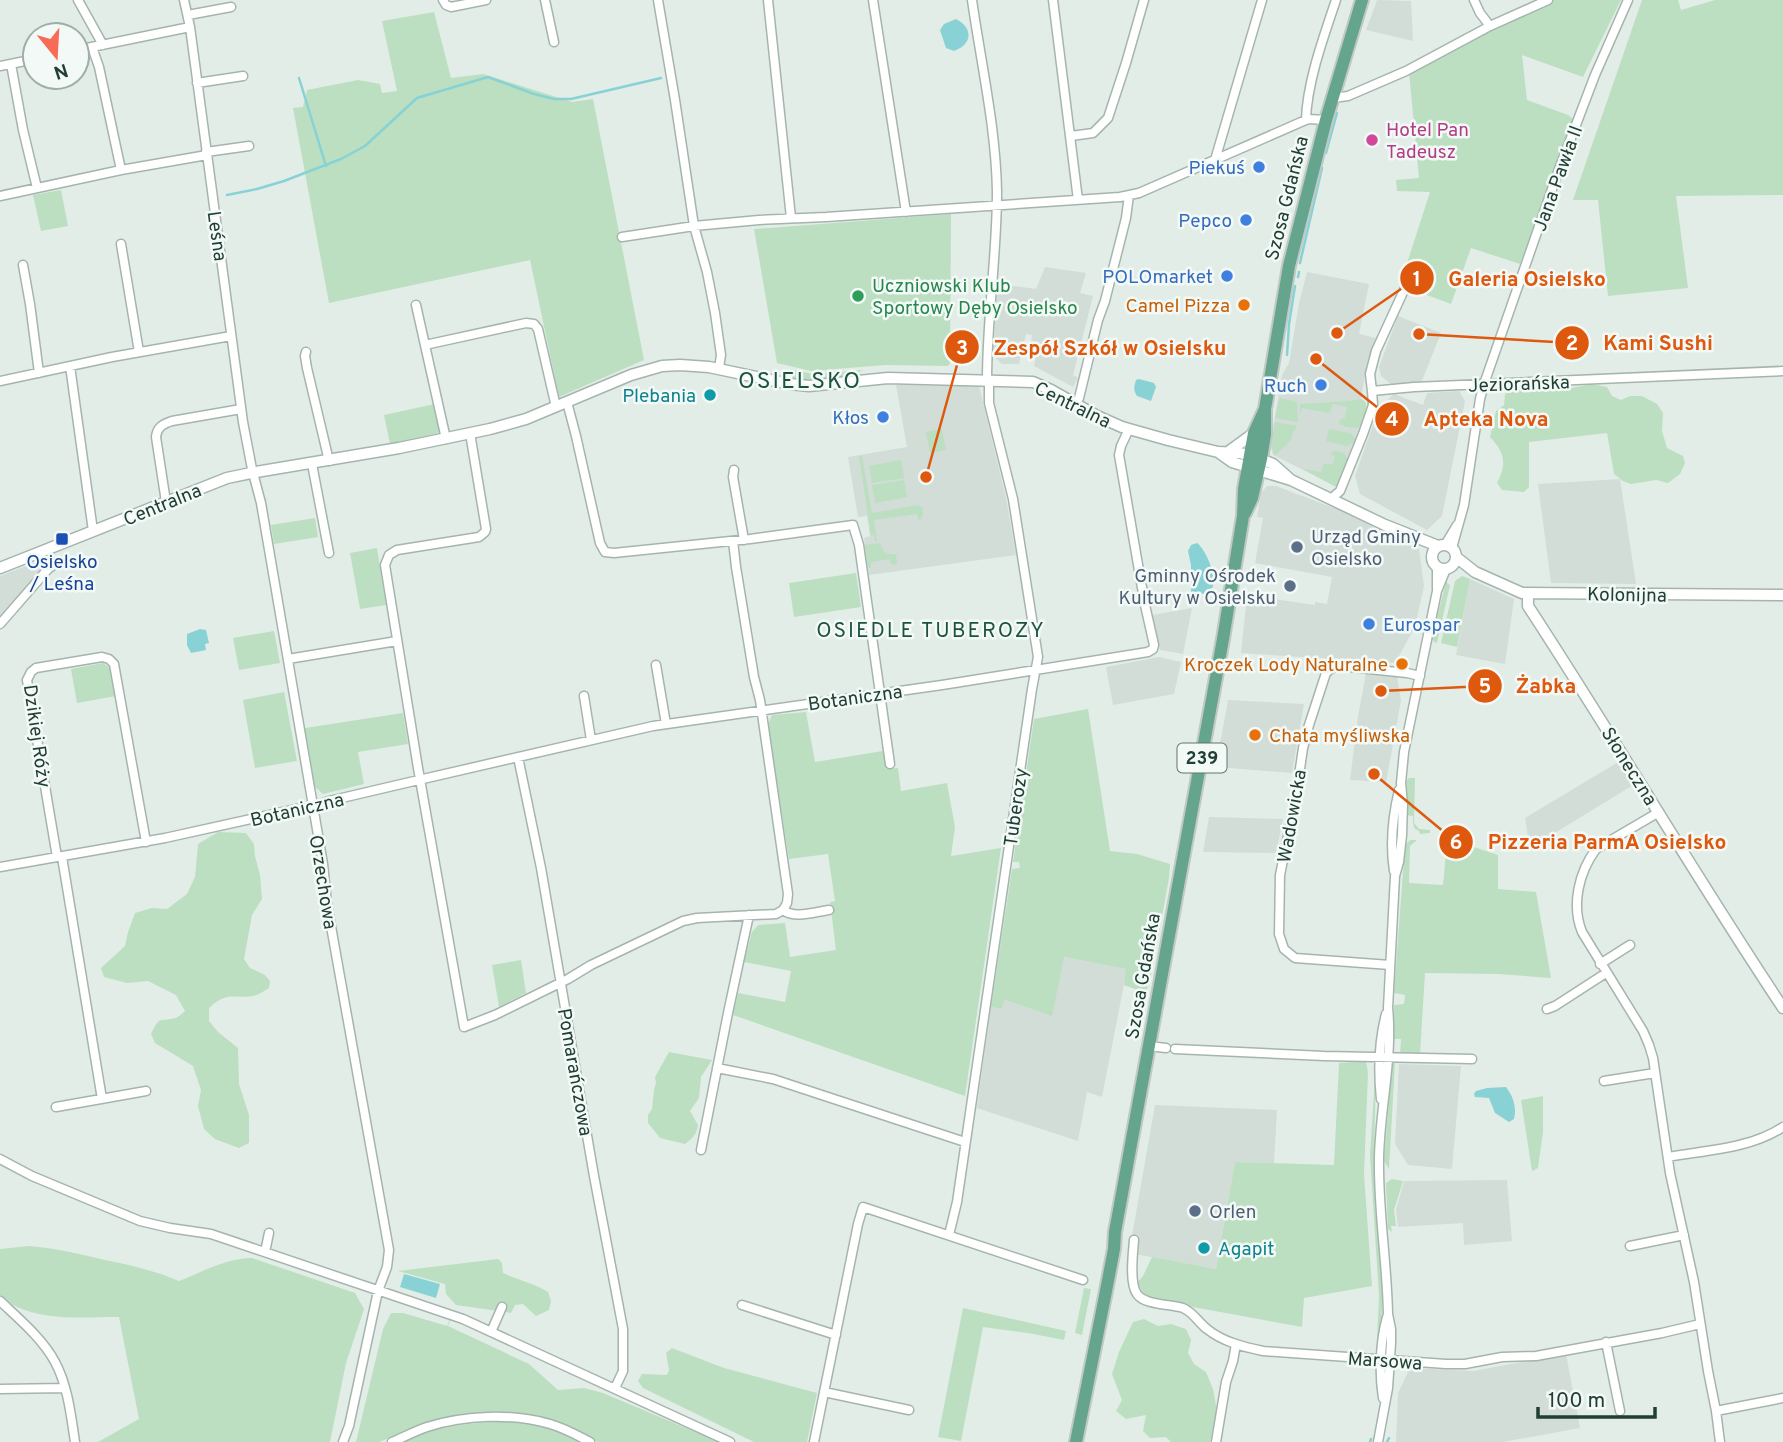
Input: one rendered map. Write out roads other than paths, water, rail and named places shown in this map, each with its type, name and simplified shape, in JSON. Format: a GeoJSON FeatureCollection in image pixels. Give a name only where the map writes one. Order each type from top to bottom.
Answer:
{"type":"FeatureCollection","features":[{"type":"Feature","properties":{"kind":"main road","name":"Szosa Gdańska"},"geometry":{"type":"LineString","coordinates":[[1254,463],[1265,434],[1265,409],[1289,266],[1332,98],[1362,0]]}},
{"type":"Feature","properties":{"kind":"main road","name":"Szosa Gdańska"},"geometry":{"type":"LineString","coordinates":[[1076,1442],[1114,1249],[1243,516],[1252,498],[1254,433],[1265,409]]}},
{"type":"Feature","properties":{"kind":"street"},"geometry":{"type":"LineString","coordinates":[[78,0],[103,44]]}},
{"type":"Feature","properties":{"kind":"street","name":"Leśna"},"geometry":{"type":"LineString","coordinates":[[184,0],[190,27],[241,409],[253,472]]}},
{"type":"Feature","properties":{"kind":"street"},"geometry":{"type":"LineString","coordinates":[[443,0],[451,7],[486,0]]}},
{"type":"Feature","properties":{"kind":"street"},"geometry":{"type":"LineString","coordinates":[[545,0],[554,42]]}},
{"type":"Feature","properties":{"kind":"street"},"geometry":{"type":"LineString","coordinates":[[658,0],[694,226],[715,313],[719,368]]}},
{"type":"Feature","properties":{"kind":"street"},"geometry":{"type":"LineString","coordinates":[[768,0],[791,218]]}},
{"type":"Feature","properties":{"kind":"street"},"geometry":{"type":"LineString","coordinates":[[873,0],[906,212]]}},
{"type":"Feature","properties":{"kind":"street","name":"Tuberozy"},"geometry":{"type":"LineString","coordinates":[[949,1235],[957,1202],[1038,659],[1011,492],[989,403],[997,191],[993,140],[972,0]]}},
{"type":"Feature","properties":{"kind":"street"},"geometry":{"type":"LineString","coordinates":[[1053,0],[1078,200]]}},
{"type":"Feature","properties":{"kind":"street"},"geometry":{"type":"LineString","coordinates":[[1071,136],[1093,133],[1108,118],[1144,0]]}},
{"type":"Feature","properties":{"kind":"street"},"geometry":{"type":"LineString","coordinates":[[1215,160],[1262,0]]}},
{"type":"Feature","properties":{"kind":"street"},"geometry":{"type":"LineString","coordinates":[[1306,120],[1317,60],[1336,0]]}},
{"type":"Feature","properties":{"kind":"street"},"geometry":{"type":"LineString","coordinates":[[1474,0],[1490,26]]}},
{"type":"Feature","properties":{"kind":"street"},"geometry":{"type":"LineString","coordinates":[[1332,98],[1345,97],[1406,71],[1490,26],[1548,0]]}},
{"type":"Feature","properties":{"kind":"street","name":"Jana Pawła II"},"geometry":{"type":"LineString","coordinates":[[1378,1442],[1384,1404],[1384,1328],[1388,1314],[1379,1173],[1382,1106],[1380,1086],[1385,1057],[1383,1026],[1388,1008],[1396,803],[1407,738],[1445,557],[1464,505],[1484,384],[1562,161],[1628,0]]}},
{"type":"Feature","properties":{"kind":"street"},"geometry":{"type":"LineString","coordinates":[[188,15],[231,7]]}},
{"type":"Feature","properties":{"kind":"street"},"geometry":{"type":"LineString","coordinates":[[121,170],[99,67],[92,47],[190,27]]}},
{"type":"Feature","properties":{"kind":"street"},"geometry":{"type":"LineString","coordinates":[[0,66],[21,62]]}},
{"type":"Feature","properties":{"kind":"street"},"geometry":{"type":"LineString","coordinates":[[11,64],[37,188]]}},
{"type":"Feature","properties":{"kind":"street"},"geometry":{"type":"LineString","coordinates":[[197,83],[243,76]]}},
{"type":"Feature","properties":{"kind":"street"},"geometry":{"type":"LineString","coordinates":[[622,237],[694,226],[1129,195],[1311,118],[1326,120]]}},
{"type":"Feature","properties":{"kind":"street"},"geometry":{"type":"LineString","coordinates":[[0,196],[249,146]]}},
{"type":"Feature","properties":{"kind":"street"},"geometry":{"type":"LineString","coordinates":[[1076,404],[1105,301],[1126,218],[1129,195]]}},
{"type":"Feature","properties":{"kind":"street"},"geometry":{"type":"LineString","coordinates":[[121,244],[139,352]]}},
{"type":"Feature","properties":{"kind":"street"},"geometry":{"type":"LineString","coordinates":[[23,265],[38,373]]}},
{"type":"Feature","properties":{"kind":"street"},"geometry":{"type":"LineString","coordinates":[[1332,498],[1340,491],[1363,434],[1373,405],[1370,374],[1376,351],[1404,290]]}},
{"type":"Feature","properties":{"kind":"street"},"geometry":{"type":"LineString","coordinates":[[416,305],[446,439]]}},
{"type":"Feature","properties":{"kind":"street"},"geometry":{"type":"LineString","coordinates":[[425,345],[526,323],[534,324],[538,329],[556,407]]}},
{"type":"Feature","properties":{"kind":"street"},"geometry":{"type":"LineString","coordinates":[[0,381],[231,336]]}},
{"type":"Feature","properties":{"kind":"street"},"geometry":{"type":"LineString","coordinates":[[306,352],[309,378],[329,461]]}},
{"type":"Feature","properties":{"kind":"street","name":"Centralna"},"geometry":{"type":"LineString","coordinates":[[0,568],[227,478],[446,439],[526,419],[655,367],[680,365],[719,368],[802,386],[888,378],[1033,382],[1112,423],[1223,452],[1254,463]]}},
{"type":"Feature","properties":{"kind":"street"},"geometry":{"type":"LineString","coordinates":[[70,366],[93,531]]}},
{"type":"Feature","properties":{"kind":"street","name":"Jeziorańska"},"geometry":{"type":"LineString","coordinates":[[1372,391],[1783,371]]}},
{"type":"Feature","properties":{"kind":"street"},"geometry":{"type":"LineString","coordinates":[[567,402],[600,544],[605,552],[744,540],[853,525],[859,545],[890,764]]}},
{"type":"Feature","properties":{"kind":"street"},"geometry":{"type":"LineString","coordinates":[[166,502],[156,437],[158,429],[172,421],[241,409]]}},
{"type":"Feature","properties":{"kind":"street","name":"Botaniczna"},"geometry":{"type":"LineString","coordinates":[[0,867],[146,842],[313,807],[421,779],[666,724],[1036,671],[1148,652],[1154,645],[1119,456],[1129,429]]}},
{"type":"Feature","properties":{"kind":"street"},"geometry":{"type":"LineString","coordinates":[[470,433],[485,532],[479,537],[397,550],[388,555],[385,569],[464,1027],[495,1015],[683,921],[776,914],[785,906]]}},
{"type":"Feature","properties":{"kind":"street"},"geometry":{"type":"LineString","coordinates":[[1223,452],[1254,433]]}},
{"type":"Feature","properties":{"kind":"street"},"geometry":{"type":"LineString","coordinates":[[1254,463],[1419,539],[1445,557]]}},
{"type":"Feature","properties":{"kind":"street"},"geometry":{"type":"LineString","coordinates":[[312,464],[329,553]]}},
{"type":"Feature","properties":{"kind":"street"},"geometry":{"type":"LineString","coordinates":[[734,470],[744,540]]}},
{"type":"Feature","properties":{"kind":"street","name":"Orzechowa"},"geometry":{"type":"LineString","coordinates":[[253,472],[261,503],[323,864],[327,904],[389,1250],[349,1426],[343,1442]]}},
{"type":"Feature","properties":{"kind":"street"},"geometry":{"type":"LineString","coordinates":[[733,541],[783,857],[788,894],[785,906],[787,913],[795,915],[830,910]]}},
{"type":"Feature","properties":{"kind":"street","name":"Kolonijna"},"geometry":{"type":"LineString","coordinates":[[1445,557],[1462,570],[1475,572],[1528,594],[1783,595]]}},
{"type":"Feature","properties":{"kind":"street"},"geometry":{"type":"LineString","coordinates":[[0,624],[56,563]]}},
{"type":"Feature","properties":{"kind":"street","name":"Słoneczna"},"geometry":{"type":"LineString","coordinates":[[1528,594],[1528,606],[1783,1008]]}},
{"type":"Feature","properties":{"kind":"street"},"geometry":{"type":"LineString","coordinates":[[288,659],[397,641]]}},
{"type":"Feature","properties":{"kind":"street","name":"Dzikiej Róży"},"geometry":{"type":"LineString","coordinates":[[59,857],[27,680],[31,672],[41,667],[102,657],[114,664],[146,842]]}},
{"type":"Feature","properties":{"kind":"street"},"geometry":{"type":"LineString","coordinates":[[656,665],[666,724]]}},
{"type":"Feature","properties":{"kind":"street","name":"Wadowicka"},"geometry":{"type":"LineString","coordinates":[[1390,965],[1295,958],[1284,949],[1279,934],[1280,875],[1303,748],[1326,673],[1340,666],[1420,676]]}},
{"type":"Feature","properties":{"kind":"street"},"geometry":{"type":"LineString","coordinates":[[584,696],[591,740]]}},
{"type":"Feature","properties":{"kind":"street","name":"Pomarańczowa"},"geometry":{"type":"LineString","coordinates":[[519,757],[623,1329],[622,1371],[615,1388]]}},
{"type":"Feature","properties":{"kind":"street"},"geometry":{"type":"LineString","coordinates":[[1659,812],[1596,849],[1586,866],[1577,896],[1578,922],[1600,964],[1650,1045],[1720,1442]]}},
{"type":"Feature","properties":{"kind":"street"},"geometry":{"type":"LineString","coordinates":[[59,857],[102,1099]]}},
{"type":"Feature","properties":{"kind":"street"},"geometry":{"type":"LineString","coordinates":[[701,1150],[749,915]]}},
{"type":"Feature","properties":{"kind":"street"},"geometry":{"type":"LineString","coordinates":[[1600,964],[1630,945]]}},
{"type":"Feature","properties":{"kind":"street"},"geometry":{"type":"LineString","coordinates":[[1547,1009],[1606,973]]}},
{"type":"Feature","properties":{"kind":"street"},"geometry":{"type":"LineString","coordinates":[[1149,1046],[1170,1049],[1472,1059]]}},
{"type":"Feature","properties":{"kind":"street"},"geometry":{"type":"LineString","coordinates":[[717,1068],[773,1079],[965,1142]]}},
{"type":"Feature","properties":{"kind":"street"},"geometry":{"type":"LineString","coordinates":[[1604,1081],[1656,1073]]}},
{"type":"Feature","properties":{"kind":"street"},"geometry":{"type":"LineString","coordinates":[[56,1107],[146,1091]]}},
{"type":"Feature","properties":{"kind":"street"},"geometry":{"type":"LineString","coordinates":[[1668,1157],[1752,1142],[1783,1127]]}},
{"type":"Feature","properties":{"kind":"street"},"geometry":{"type":"LineString","coordinates":[[0,1159],[32,1176],[140,1221],[211,1234],[463,1319],[730,1442]]}},
{"type":"Feature","properties":{"kind":"street"},"geometry":{"type":"LineString","coordinates":[[814,1442],[863,1207],[1083,1280]]}},
{"type":"Feature","properties":{"kind":"street"},"geometry":{"type":"LineString","coordinates":[[265,1252],[269,1233]]}},
{"type":"Feature","properties":{"kind":"street"},"geometry":{"type":"LineString","coordinates":[[1630,1246],[1684,1235]]}},
{"type":"Feature","properties":{"kind":"street","name":"Marsowa"},"geometry":{"type":"LineString","coordinates":[[1134,1240],[1133,1280],[1138,1296],[1186,1309],[1206,1329],[1236,1344],[1263,1351],[1465,1364],[1502,1357],[1536,1356],[1700,1324]]}},
{"type":"Feature","properties":{"kind":"street"},"geometry":{"type":"LineString","coordinates":[[0,1301],[47,1350],[59,1370],[75,1442]]}},
{"type":"Feature","properties":{"kind":"street"},"geometry":{"type":"LineString","coordinates":[[742,1305],[836,1335]]}},
{"type":"Feature","properties":{"kind":"street"},"geometry":{"type":"LineString","coordinates":[[491,1332],[502,1307]]}},
{"type":"Feature","properties":{"kind":"street"},"geometry":{"type":"LineString","coordinates":[[1606,1342],[1620,1411]]}},
{"type":"Feature","properties":{"kind":"street"},"geometry":{"type":"LineString","coordinates":[[1216,1442],[1226,1382],[1236,1344]]}},
{"type":"Feature","properties":{"kind":"street"},"geometry":{"type":"LineString","coordinates":[[0,1389],[65,1388]]}},
{"type":"Feature","properties":{"kind":"street"},"geometry":{"type":"LineString","coordinates":[[824,1392],[909,1410]]}},
{"type":"Feature","properties":{"kind":"street"},"geometry":{"type":"LineString","coordinates":[[1716,1411],[1783,1398]]}},
{"type":"Feature","properties":{"kind":"street"},"geometry":{"type":"LineString","coordinates":[[392,1442],[427,1427],[480,1418],[537,1421],[566,1430],[590,1442]]}},
{"type":"Feature","properties":{"kind":"water"},"geometry":{"type":"Polygon","coordinates":[[[956,19],[966,27],[968,36],[964,45],[954,51],[946,48],[940,30],[944,24],[956,19]]]}},
{"type":"Feature","properties":{"kind":"water"},"geometry":{"type":"Polygon","coordinates":[[[1136,380],[1154,383],[1156,387],[1151,401],[1137,396],[1134,390],[1136,380]]]}},
{"type":"Feature","properties":{"kind":"water"},"geometry":{"type":"Polygon","coordinates":[[[1197,543],[1209,562],[1214,579],[1209,592],[1201,594],[1191,592],[1188,551],[1191,545],[1197,543]]]}},
{"type":"Feature","properties":{"kind":"water"},"geometry":{"type":"Polygon","coordinates":[[[200,629],[206,630],[209,643],[205,644],[206,650],[191,653],[187,645],[187,634],[200,629]]]}},
{"type":"Feature","properties":{"kind":"water"},"geometry":{"type":"Polygon","coordinates":[[[1506,1087],[1515,1110],[1514,1119],[1509,1122],[1495,1113],[1489,1098],[1475,1097],[1474,1094],[1487,1088],[1506,1087]]]}},
{"type":"Feature","properties":{"kind":"water"},"geometry":{"type":"Polygon","coordinates":[[[404,1274],[440,1284],[436,1298],[400,1287],[404,1274]]]}},
{"type":"Feature","properties":{"kind":"waterway"},"geometry":{"type":"LineString","coordinates":[[227,195],[284,181],[341,159],[365,146],[417,98],[488,77],[554,99],[571,99],[661,78]]}},
{"type":"Feature","properties":{"kind":"waterway"},"geometry":{"type":"LineString","coordinates":[[299,78],[326,166]]}},
{"type":"Feature","properties":{"kind":"waterway"},"geometry":{"type":"LineString","coordinates":[[1326,153],[1337,113]]}},
{"type":"Feature","properties":{"kind":"waterway"},"geometry":{"type":"LineString","coordinates":[[1300,263],[1322,168]]}},
{"type":"Feature","properties":{"kind":"waterway"},"geometry":{"type":"LineString","coordinates":[[1298,277],[1299,272]]}},
{"type":"Feature","properties":{"kind":"waterway"},"geometry":{"type":"LineString","coordinates":[[1287,355],[1295,286]]}},
{"type":"Feature","properties":{"kind":"waterway"},"geometry":{"type":"LineString","coordinates":[[1387,1442],[1389,1438]]}},
{"type":"Feature","properties":{"kind":"place","name":"Hotel Pan Tadeusz"},"geometry":{"type":"Point","coordinates":[1372,140]}},
{"type":"Feature","properties":{"kind":"place","name":"Piekuś"},"geometry":{"type":"Point","coordinates":[1259,167]}},
{"type":"Feature","properties":{"kind":"place","name":"Pepco"},"geometry":{"type":"Point","coordinates":[1246,220]}},
{"type":"Feature","properties":{"kind":"place","name":"POLOmarket"},"geometry":{"type":"Point","coordinates":[1227,276]}},
{"type":"Feature","properties":{"kind":"place","name":"Uczniowski Klub Sportowy Dęby Osielsko"},"geometry":{"type":"Point","coordinates":[858,296]}},
{"type":"Feature","properties":{"kind":"place","name":"Camel Pizza"},"geometry":{"type":"Point","coordinates":[1244,305]}},
{"type":"Feature","properties":{"kind":"place","name":"Galeria Osielsko"},"geometry":{"type":"Point","coordinates":[1337,333]}},
{"type":"Feature","properties":{"kind":"place","name":"Kami Sushi"},"geometry":{"type":"Point","coordinates":[1419,334]}},
{"type":"Feature","properties":{"kind":"place","name":"Apteka Nova"},"geometry":{"type":"Point","coordinates":[1316,359]}},
{"type":"Feature","properties":{"kind":"place","name":"Ruch"},"geometry":{"type":"Point","coordinates":[1321,385]}},
{"type":"Feature","properties":{"kind":"place","name":"Plebania"},"geometry":{"type":"Point","coordinates":[710,395]}},
{"type":"Feature","properties":{"kind":"place","name":"Kłos"},"geometry":{"type":"Point","coordinates":[883,417]}},
{"type":"Feature","properties":{"kind":"place","name":"Zespół Szkół w Osielsku"},"geometry":{"type":"Point","coordinates":[926,477]}},
{"type":"Feature","properties":{"kind":"place","name":"Osielsko / Leśna"},"geometry":{"type":"Point","coordinates":[62,539]}},
{"type":"Feature","properties":{"kind":"place","name":"Urząd Gminy Osielsko"},"geometry":{"type":"Point","coordinates":[1297,547]}},
{"type":"Feature","properties":{"kind":"place","name":"Gminny Ośrodek Kultury w Osielsku"},"geometry":{"type":"Point","coordinates":[1290,586]}},
{"type":"Feature","properties":{"kind":"place","name":"Eurospar"},"geometry":{"type":"Point","coordinates":[1369,624]}},
{"type":"Feature","properties":{"kind":"place","name":"Kroczek Lody Naturalne"},"geometry":{"type":"Point","coordinates":[1402,664]}},
{"type":"Feature","properties":{"kind":"place","name":"Żabka"},"geometry":{"type":"Point","coordinates":[1381,691]}},
{"type":"Feature","properties":{"kind":"place","name":"Chata myśliwska"},"geometry":{"type":"Point","coordinates":[1255,735]}},
{"type":"Feature","properties":{"kind":"place","name":"Pizzeria ParmA Osielsko"},"geometry":{"type":"Point","coordinates":[1374,774]}},
{"type":"Feature","properties":{"kind":"place","name":"Orlen"},"geometry":{"type":"Point","coordinates":[1195,1211]}},
{"type":"Feature","properties":{"kind":"place","name":"Agapit"},"geometry":{"type":"Point","coordinates":[1204,1248]}},
{"type":"Feature","properties":{"kind":"district","name":"OSIELSKO"},"geometry":{"type":"Point","coordinates":[800,380]}},
{"type":"Feature","properties":{"kind":"district","name":"OSIEDLE TUBEROZY"},"geometry":{"type":"Point","coordinates":[931,630]}}]}
